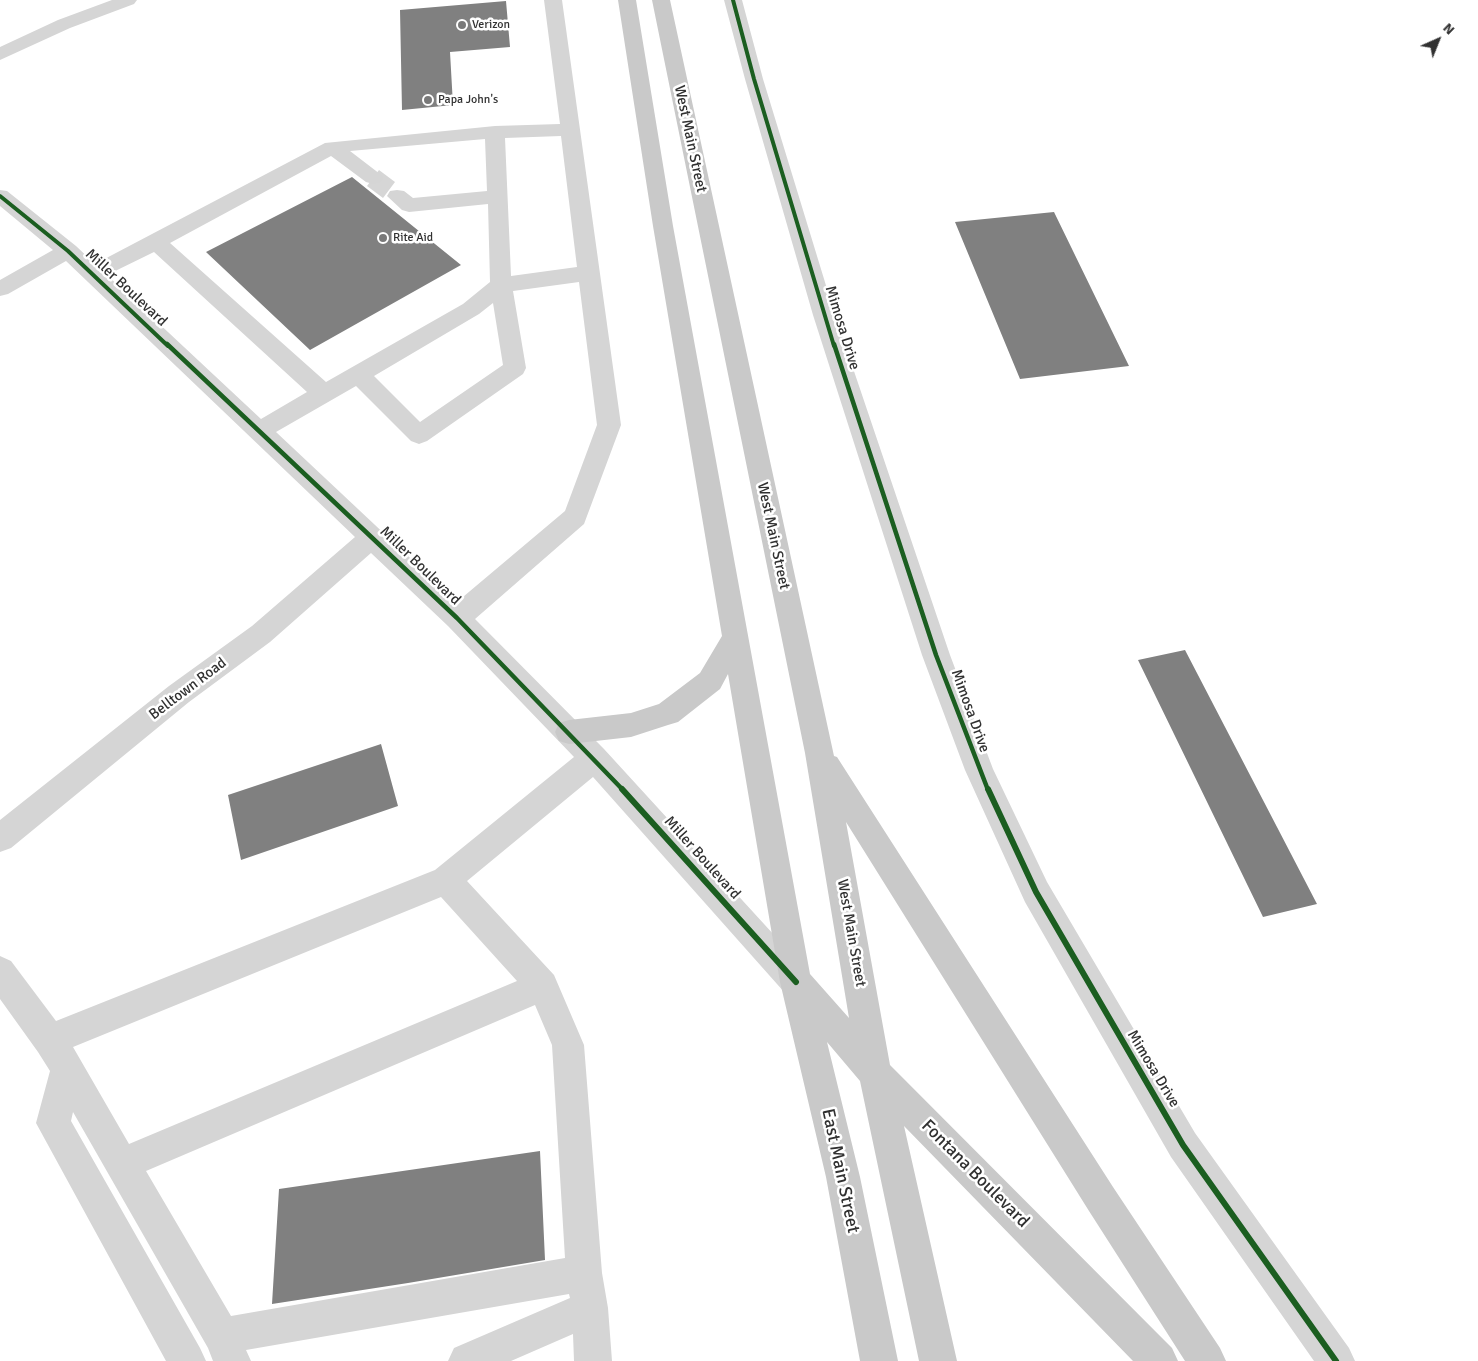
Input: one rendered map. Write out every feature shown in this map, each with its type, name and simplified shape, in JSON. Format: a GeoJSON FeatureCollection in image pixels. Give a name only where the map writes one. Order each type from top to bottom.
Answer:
{"type":"FeatureCollection","features":[{"type":"Feature","properties":{"kind":"main road"},"geometry":{"type":"LineString","coordinates":[[627,0],[663,226],[796,982]]}},
{"type":"Feature","properties":{"kind":"main road","name":"West Main Street"},"geometry":{"type":"LineString","coordinates":[[661,0],[819,753],[875,1074]]}},
{"type":"Feature","properties":{"kind":"main road"},"geometry":{"type":"LineString","coordinates":[[570,732],[631,726],[668,713],[710,681],[735,637]]}},
{"type":"Feature","properties":{"kind":"main road"},"geometry":{"type":"LineString","coordinates":[[819,753],[1080,1166],[1207,1361]]}},
{"type":"Feature","properties":{"kind":"main road","name":"Fontana Boulevard"},"geometry":{"type":"LineString","coordinates":[[796,982],[875,1074],[1160,1361]]}},
{"type":"Feature","properties":{"kind":"main road","name":"East Main Street"},"geometry":{"type":"LineString","coordinates":[[796,982],[843,1177],[879,1361]]}},
{"type":"Feature","properties":{"kind":"main road"},"geometry":{"type":"LineString","coordinates":[[875,1074],[938,1361]]}},
{"type":"Feature","properties":{"kind":"street"},"geometry":{"type":"LineString","coordinates":[[0,54],[64,24],[128,0]]}},
{"type":"Feature","properties":{"kind":"street"},"geometry":{"type":"LineString","coordinates":[[457,618],[575,517],[609,425],[553,0]]}},
{"type":"Feature","properties":{"kind":"street","name":"Mimosa Drive"},"geometry":{"type":"LineString","coordinates":[[733,0],[754,79],[824,315],[936,655],[979,770],[1036,892],[1104,1012],[1184,1145],[1336,1361]]}},
{"type":"Feature","properties":{"kind":"street"},"geometry":{"type":"LineString","coordinates":[[92,274],[156,242],[332,147],[495,132],[570,130]]}},
{"type":"Feature","properties":{"kind":"street"},"geometry":{"type":"LineString","coordinates":[[358,374],[419,435],[515,368],[501,285],[495,132]]}},
{"type":"Feature","properties":{"kind":"street"},"geometry":{"type":"LineString","coordinates":[[332,147],[373,178]]}},
{"type":"Feature","properties":{"kind":"street","name":"Miller Boulevard"},"geometry":{"type":"LineString","coordinates":[[0,196],[68,251],[457,618],[570,732],[796,982]]}},
{"type":"Feature","properties":{"kind":"street"},"geometry":{"type":"LineString","coordinates":[[397,196],[409,205],[497,197]]}},
{"type":"Feature","properties":{"kind":"street"},"geometry":{"type":"LineString","coordinates":[[156,242],[324,394]]}},
{"type":"Feature","properties":{"kind":"street"},"geometry":{"type":"LineString","coordinates":[[0,289],[68,251]]}},
{"type":"Feature","properties":{"kind":"street"},"geometry":{"type":"LineString","coordinates":[[260,431],[471,310],[501,285],[589,273]]}},
{"type":"Feature","properties":{"kind":"street","name":"Belltown Road"},"geometry":{"type":"LineString","coordinates":[[0,838],[179,694],[261,634],[372,537]]}},
{"type":"Feature","properties":{"kind":"street"},"geometry":{"type":"LineString","coordinates":[[50,1040],[446,880],[594,758]]}},
{"type":"Feature","properties":{"kind":"street"},"geometry":{"type":"LineString","coordinates":[[446,880],[543,986],[568,1045],[584,1273],[590,1308],[593,1361]]}},
{"type":"Feature","properties":{"kind":"street"},"geometry":{"type":"LineString","coordinates":[[0,972],[50,1040],[68,1069],[227,1349],[584,1273]]}},
{"type":"Feature","properties":{"kind":"street"},"geometry":{"type":"LineString","coordinates":[[122,1164],[543,986]]}},
{"type":"Feature","properties":{"kind":"street"},"geometry":{"type":"LineString","coordinates":[[68,1069],[53,1123],[187,1361]]}},
{"type":"Feature","properties":{"kind":"street"},"geometry":{"type":"LineString","coordinates":[[467,1361],[590,1308]]}},
{"type":"Feature","properties":{"kind":"building"},"geometry":{"type":"Polygon","coordinates":[[[506,1],[510,47],[450,52],[453,105],[402,110],[400,10],[506,1]]]}},
{"type":"Feature","properties":{"kind":"building"},"geometry":{"type":"Polygon","coordinates":[[[352,177],[461,265],[310,350],[206,252],[352,177]]]}},
{"type":"Feature","properties":{"kind":"building"},"geometry":{"type":"Polygon","coordinates":[[[1054,212],[1129,366],[1020,379],[955,222],[1054,212]]]}},
{"type":"Feature","properties":{"kind":"building"},"geometry":{"type":"Polygon","coordinates":[[[1185,650],[1317,904],[1263,917],[1138,660],[1185,650]]]}},
{"type":"Feature","properties":{"kind":"building"},"geometry":{"type":"Polygon","coordinates":[[[381,744],[398,806],[241,860],[228,795],[381,744]]]}},
{"type":"Feature","properties":{"kind":"building"},"geometry":{"type":"Polygon","coordinates":[[[540,1151],[545,1260],[272,1304],[279,1189],[540,1151]]]}},
{"type":"Feature","properties":{"kind":"tunnel"},"geometry":{"type":"LineString","coordinates":[[373,178],[397,196]]}},
{"type":"Feature","properties":{"kind":"cycle path"},"geometry":{"type":"LineString","coordinates":[[733,0],[754,79],[824,315],[936,655],[979,770],[1036,892],[1183,1145],[1336,1361]]}},
{"type":"Feature","properties":{"kind":"cycle path"},"geometry":{"type":"LineString","coordinates":[[0,196],[68,251],[457,618],[594,758],[796,982]]}},
{"type":"Feature","properties":{"kind":"place","name":"Verizon"},"geometry":{"type":"Point","coordinates":[462,25]}},
{"type":"Feature","properties":{"kind":"place","name":"Papa John's"},"geometry":{"type":"Point","coordinates":[428,100]}},
{"type":"Feature","properties":{"kind":"place","name":"Rite Aid"},"geometry":{"type":"Point","coordinates":[383,238]}}]}
